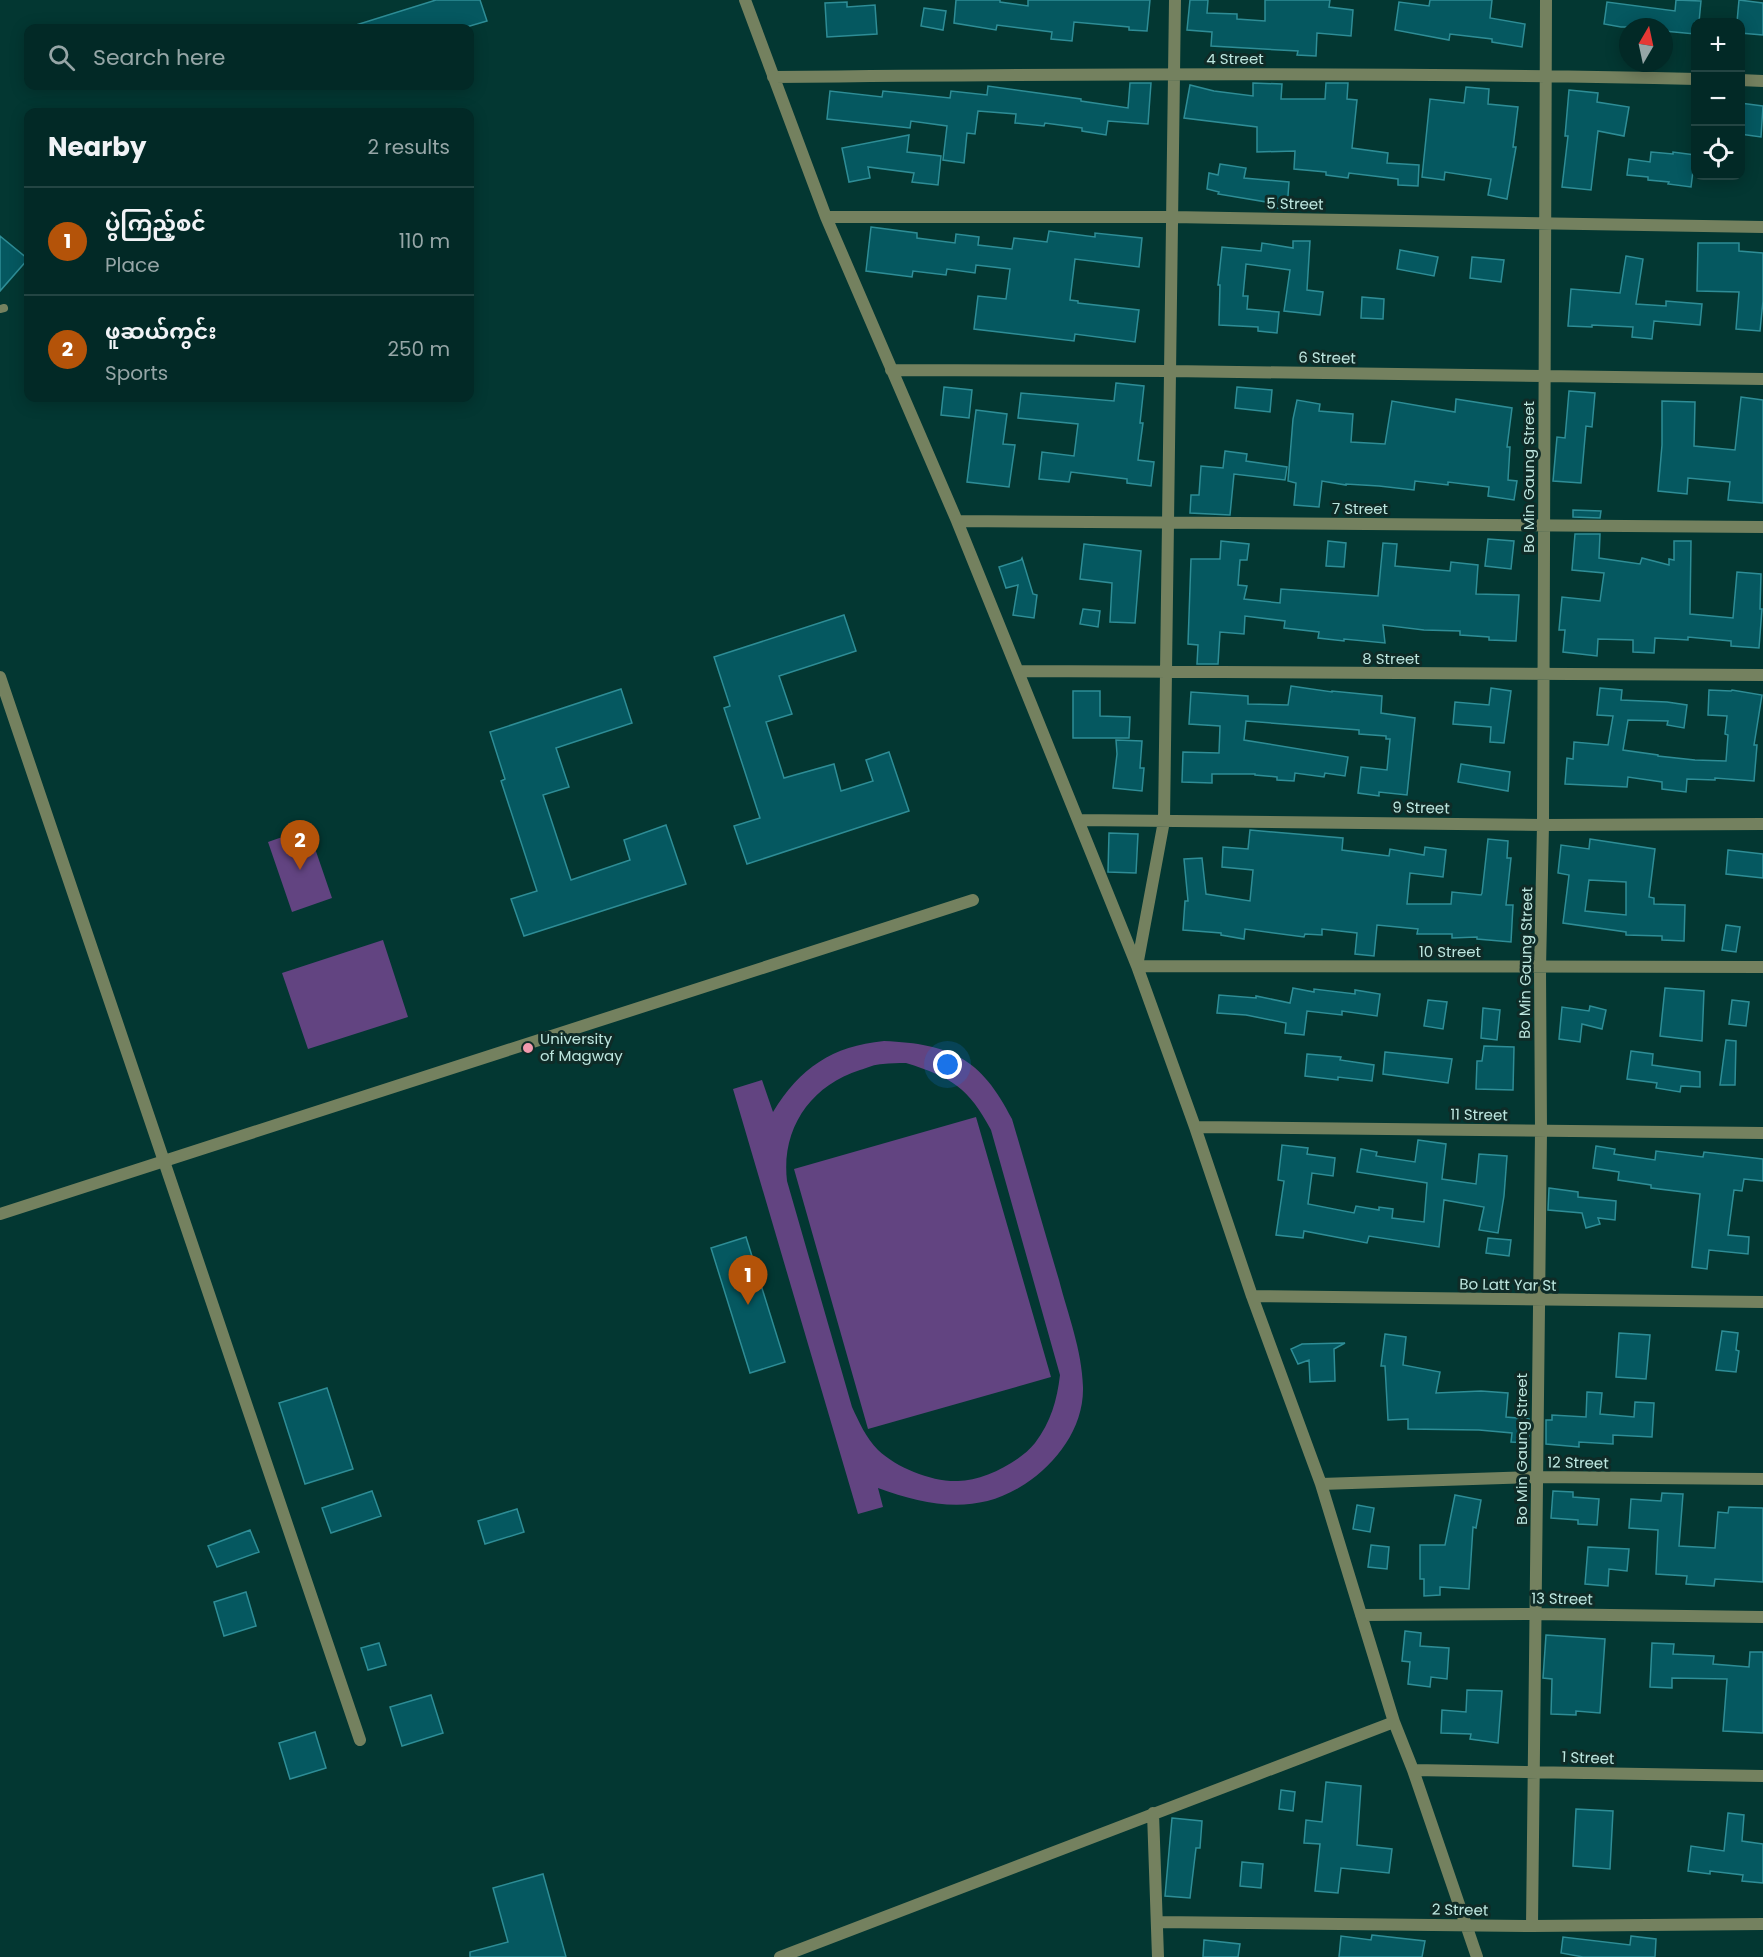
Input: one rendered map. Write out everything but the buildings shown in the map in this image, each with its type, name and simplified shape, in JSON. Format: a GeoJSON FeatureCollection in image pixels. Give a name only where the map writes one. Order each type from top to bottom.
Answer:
{"type":"FeatureCollection","features":[{"type":"Feature","properties":{"kind":"street"},"geometry":{"type":"LineString","coordinates":[[745,0],[826,217],[957,520],[1137,966],[1252,1296],[1321,1484],[1394,1722],[1413,1770],[1464,1925],[1477,1957]]}},
{"type":"Feature","properties":{"kind":"street"},"geometry":{"type":"LineString","coordinates":[[1137,966],[1164,821],[1175,0]]}},
{"type":"Feature","properties":{"kind":"street","name":"Bo Min Gaung Street"},"geometry":{"type":"LineString","coordinates":[[1532,1926],[1541,1131],[1546,0]]}},
{"type":"Feature","properties":{"kind":"street","name":"4 Street"},"geometry":{"type":"LineString","coordinates":[[774,77],[1174,74],[1691,79]]}},
{"type":"Feature","properties":{"kind":"street"},"geometry":{"type":"LineString","coordinates":[[1745,80],[1763,81]]}},
{"type":"Feature","properties":{"kind":"street","name":"5 Street"},"geometry":{"type":"LineString","coordinates":[[826,217],[1172,217],[1763,227]]}},
{"type":"Feature","properties":{"kind":"street","name":"6 Street"},"geometry":{"type":"LineString","coordinates":[[891,370],[1170,371],[1763,379]]}},
{"type":"Feature","properties":{"kind":"street","name":"7 Street"},"geometry":{"type":"LineString","coordinates":[[957,520],[1763,527]]}},
{"type":"Feature","properties":{"kind":"street","name":"8 Street"},"geometry":{"type":"LineString","coordinates":[[1018,671],[1763,675]]}},
{"type":"Feature","properties":{"kind":"street"},"geometry":{"type":"LineString","coordinates":[[0,677],[360,1740]]}},
{"type":"Feature","properties":{"kind":"street","name":"9 Street"},"geometry":{"type":"LineString","coordinates":[[1078,820],[1543,825],[1763,824]]}},
{"type":"Feature","properties":{"kind":"street"},"geometry":{"type":"LineString","coordinates":[[0,1214],[973,900]]}},
{"type":"Feature","properties":{"kind":"street","name":"10 Street"},"geometry":{"type":"LineString","coordinates":[[1137,966],[1763,967]]}},
{"type":"Feature","properties":{"kind":"street","name":"11 Street"},"geometry":{"type":"LineString","coordinates":[[1195,1127],[1763,1133]]}},
{"type":"Feature","properties":{"kind":"street","name":"Bo Latt Yar St"},"geometry":{"type":"LineString","coordinates":[[1252,1296],[1763,1302]]}},
{"type":"Feature","properties":{"kind":"street","name":"12 Street"},"geometry":{"type":"LineString","coordinates":[[1321,1484],[1537,1477],[1763,1479]]}},
{"type":"Feature","properties":{"kind":"street","name":"13 Street"},"geometry":{"type":"LineString","coordinates":[[1361,1615],[1535,1614],[1763,1617]]}},
{"type":"Feature","properties":{"kind":"street"},"geometry":{"type":"LineString","coordinates":[[780,1957],[1394,1722]]}},
{"type":"Feature","properties":{"kind":"street","name":"1 Street"},"geometry":{"type":"LineString","coordinates":[[1413,1770],[1763,1776]]}},
{"type":"Feature","properties":{"kind":"street"},"geometry":{"type":"LineString","coordinates":[[1153,1813],[1158,1957]]}},
{"type":"Feature","properties":{"kind":"street","name":"2 Street"},"geometry":{"type":"LineString","coordinates":[[1157,1922],[1532,1926],[1763,1924]]}},
{"type":"Feature","properties":{"kind":"shaded area"},"geometry":{"type":"Polygon","coordinates":[[[308,828],[332,898],[292,912],[268,842],[308,828]]]}},
{"type":"Feature","properties":{"kind":"shaded area"},"geometry":{"type":"Polygon","coordinates":[[[383,940],[408,1017],[308,1049],[282,973],[383,940]]]}},
{"type":"Feature","properties":{"kind":"shaded area"},"geometry":{"type":"Polygon","coordinates":[[[884,1041],[928,1046],[946,1051],[976,1068],[1000,1098],[1012,1119],[1074,1333],[1083,1387],[1082,1402],[1074,1430],[1048,1466],[1025,1484],[989,1501],[952,1505],[934,1503],[878,1488],[883,1507],[858,1514],[733,1089],[762,1080],[773,1112],[794,1083],[819,1062],[833,1054],[884,1041]],[[906,1063],[877,1065],[860,1070],[842,1077],[813,1098],[794,1127],[786,1162],[787,1181],[852,1407],[866,1435],[886,1457],[915,1473],[948,1481],[968,1480],[989,1474],[1011,1463],[1035,1443],[1052,1410],[1060,1375],[991,1130],[975,1104],[957,1086],[935,1073],[906,1063]]]}},
{"type":"Feature","properties":{"kind":"shaded area"},"geometry":{"type":"Polygon","coordinates":[[[976,1117],[1051,1377],[868,1429],[794,1169],[976,1117]]]}},
{"type":"Feature","properties":{"kind":"place","name":"ဖူဆယ်ကွင်း"},"geometry":{"type":"Point","coordinates":[300,870]}},
{"type":"Feature","properties":{"kind":"place","name":"University of Magway"},"geometry":{"type":"Point","coordinates":[528,1048]}},
{"type":"Feature","properties":{"kind":"place","name":"ပွဲကြည့်စင်"},"geometry":{"type":"Point","coordinates":[748,1305]}}]}
